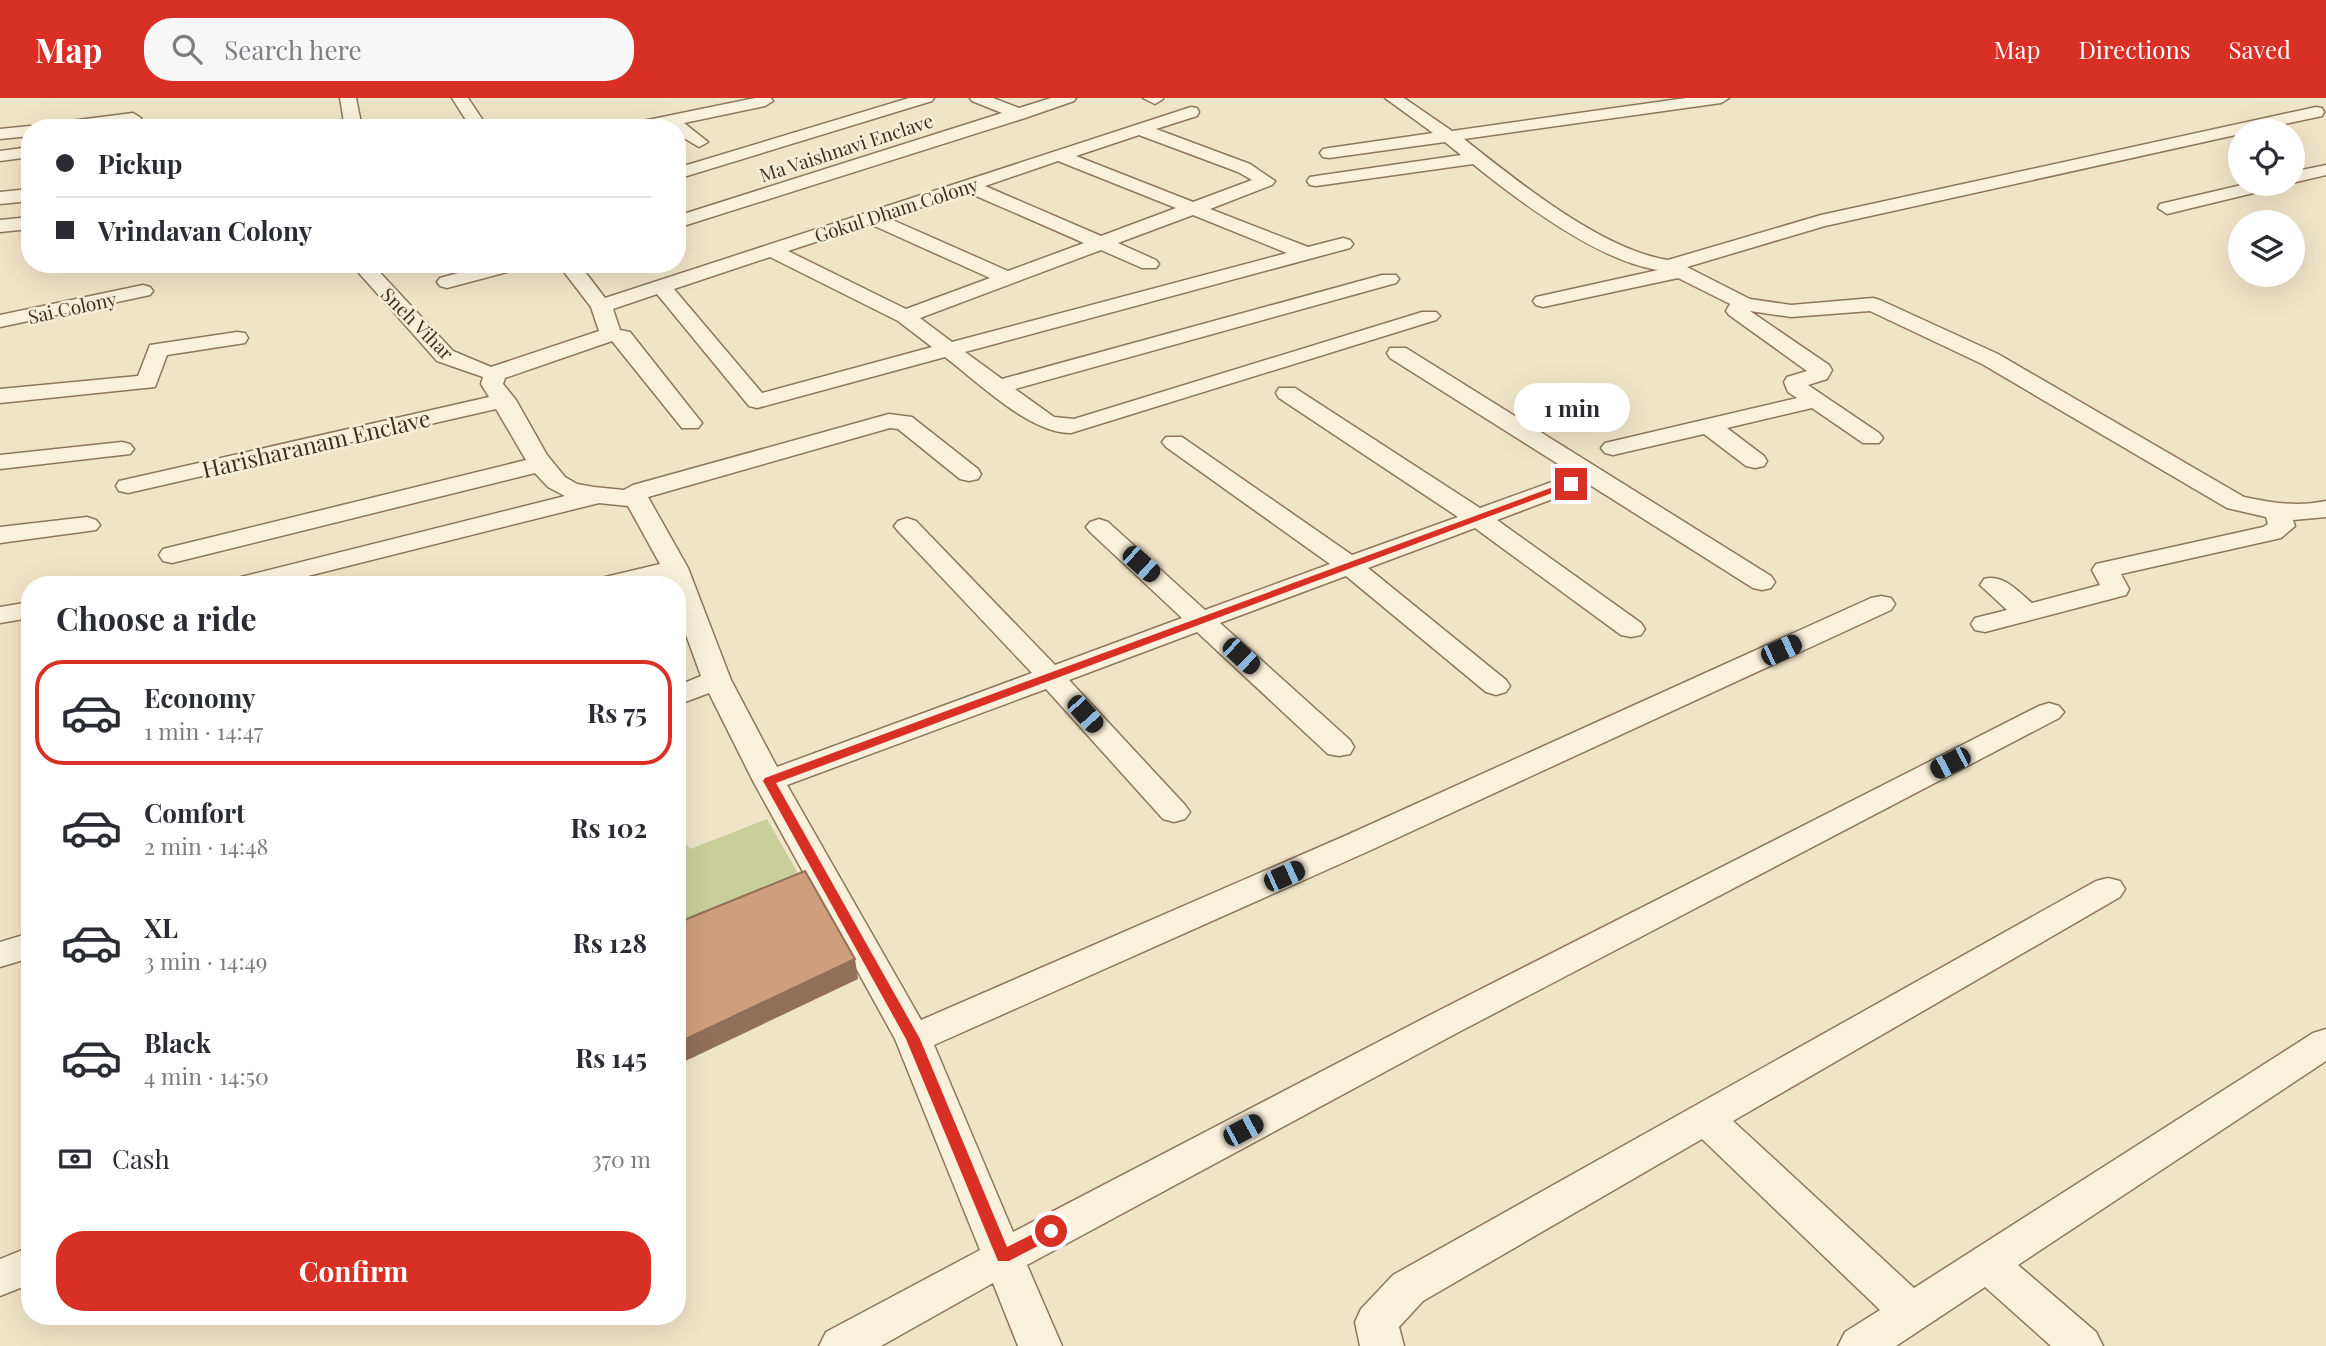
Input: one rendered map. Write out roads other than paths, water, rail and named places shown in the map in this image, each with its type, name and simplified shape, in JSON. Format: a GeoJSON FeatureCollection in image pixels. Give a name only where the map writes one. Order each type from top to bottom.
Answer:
{"type":"FeatureCollection","features":[{"type":"Feature","properties":{"kind":"street"},"geometry":{"type":"LineString","coordinates":[[348,98],[352,119]]}},
{"type":"Feature","properties":{"kind":"street"},"geometry":{"type":"LineString","coordinates":[[474,119],[461,100],[483,98]]}},
{"type":"Feature","properties":{"kind":"street"},"geometry":{"type":"LineString","coordinates":[[711,98],[743,121]]}},
{"type":"Feature","properties":{"kind":"street"},"geometry":{"type":"LineString","coordinates":[[686,171],[926,98]]}},
{"type":"Feature","properties":{"kind":"street"},"geometry":{"type":"LineString","coordinates":[[978,98],[1019,114]]}},
{"type":"Feature","properties":{"kind":"street","name":"Ma Vaishnavi Enclave"},"geometry":{"type":"LineString","coordinates":[[686,219],[1068,98]]}},
{"type":"Feature","properties":{"kind":"street"},"geometry":{"type":"LineString","coordinates":[[1393,98],[1604,246],[1642,262],[1675,269],[1741,303],[1791,311],[1862,303],[1881,307],[1990,359],[2236,503],[2277,512],[2307,513],[2326,509]]}},
{"type":"Feature","properties":{"kind":"street"},"geometry":{"type":"LineString","coordinates":[[1329,153],[1721,98]]}},
{"type":"Feature","properties":{"kind":"street"},"geometry":{"type":"LineString","coordinates":[[675,119],[765,101]]}},
{"type":"Feature","properties":{"kind":"street"},"geometry":{"type":"LineString","coordinates":[[2292,103],[2321,114]]}},
{"type":"Feature","properties":{"kind":"street","name":"Gokul Dham Colony"},"geometry":{"type":"LineString","coordinates":[[505,400],[492,384],[494,376],[500,370],[606,320],[661,286],[1191,112]]}},
{"type":"Feature","properties":{"kind":"street"},"geometry":{"type":"LineString","coordinates":[[1544,301],[1675,269],[1821,221],[2321,114]]}},
{"type":"Feature","properties":{"kind":"street"},"geometry":{"type":"LineString","coordinates":[[125,119],[133,118]]}},
{"type":"Feature","properties":{"kind":"street"},"geometry":{"type":"LineString","coordinates":[[905,317],[1266,181],[1244,167],[1139,129]]}},
{"type":"Feature","properties":{"kind":"street"},"geometry":{"type":"LineString","coordinates":[[0,134],[21,132]]}},
{"type":"Feature","properties":{"kind":"street"},"geometry":{"type":"LineString","coordinates":[[686,132],[699,142]]}},
{"type":"Feature","properties":{"kind":"street"},"geometry":{"type":"LineString","coordinates":[[0,156],[21,153]]}},
{"type":"Feature","properties":{"kind":"street"},"geometry":{"type":"LineString","coordinates":[[1058,155],[1307,254]]}},
{"type":"Feature","properties":{"kind":"street"},"geometry":{"type":"LineString","coordinates":[[1316,181],[1475,158]]}},
{"type":"Feature","properties":{"kind":"street"},"geometry":{"type":"LineString","coordinates":[[2305,175],[2326,170]]}},
{"type":"Feature","properties":{"kind":"street"},"geometry":{"type":"LineString","coordinates":[[967,185],[1149,264]]}},
{"type":"Feature","properties":{"kind":"street"},"geometry":{"type":"LineString","coordinates":[[2167,208],[2228,194]]}},
{"type":"Feature","properties":{"kind":"street"},"geometry":{"type":"LineString","coordinates":[[0,198],[21,196]]}},
{"type":"Feature","properties":{"kind":"street"},"geometry":{"type":"LineString","coordinates":[[871,217],[1007,278]]}},
{"type":"Feature","properties":{"kind":"street"},"geometry":{"type":"LineString","coordinates":[[0,226],[21,224]]}},
{"type":"Feature","properties":{"kind":"street"},"geometry":{"type":"LineString","coordinates":[[661,286],[757,401],[1343,244]]}},
{"type":"Feature","properties":{"kind":"street"},"geometry":{"type":"LineString","coordinates":[[771,250],[905,317],[1050,425],[1076,426],[1429,316]]}},
{"type":"Feature","properties":{"kind":"street","name":"Sneh Vihar"},"geometry":{"type":"LineString","coordinates":[[369,273],[445,356],[482,370]]}},
{"type":"Feature","properties":{"kind":"street"},"geometry":{"type":"LineString","coordinates":[[447,282],[481,273]]}},
{"type":"Feature","properties":{"kind":"street"},"geometry":{"type":"LineString","coordinates":[[574,273],[606,320],[690,423]]}},
{"type":"Feature","properties":{"kind":"street"},"geometry":{"type":"LineString","coordinates":[[998,387],[1389,279]]}},
{"type":"Feature","properties":{"kind":"street","name":"Sai Colony"},"geometry":{"type":"LineString","coordinates":[[0,321],[143,291]]}},
{"type":"Feature","properties":{"kind":"street"},"geometry":{"type":"LineString","coordinates":[[1741,303],[1736,311],[1821,370],[1819,374],[1794,384],[1871,438]]}},
{"type":"Feature","properties":{"kind":"street"},"geometry":{"type":"LineString","coordinates":[[0,396],[147,382],[158,350],[237,338]]}},
{"type":"Feature","properties":{"kind":"street"},"geometry":{"type":"LineString","coordinates":[[1398,353],[1762,582]]}},
{"type":"Feature","properties":{"kind":"street"},"geometry":{"type":"LineString","coordinates":[[1287,393],[1479,519],[1631,629]]}},
{"type":"Feature","properties":{"kind":"street"},"geometry":{"type":"LineString","coordinates":[[505,400],[541,464],[556,483],[595,496],[638,501],[678,576]]}},
{"type":"Feature","properties":{"kind":"street","name":"Harisharanam Enclave"},"geometry":{"type":"LineString","coordinates":[[128,486],[505,400]]}},
{"type":"Feature","properties":{"kind":"street"},"geometry":{"type":"LineString","coordinates":[[1612,448],[1815,401]]}},
{"type":"Feature","properties":{"kind":"street"},"geometry":{"type":"LineString","coordinates":[[629,498],[642,490],[889,421],[904,422],[969,474]]}},
{"type":"Feature","properties":{"kind":"street"},"geometry":{"type":"LineString","coordinates":[[1709,426],[1755,461]]}},
{"type":"Feature","properties":{"kind":"street"},"geometry":{"type":"LineString","coordinates":[[1174,442],[1350,566],[1496,686]]}},
{"type":"Feature","properties":{"kind":"street"},"geometry":{"type":"LineString","coordinates":[[0,461],[122,449]]}},
{"type":"Feature","properties":{"kind":"street"},"geometry":{"type":"LineString","coordinates":[[172,555],[541,464]]}},
{"type":"Feature","properties":{"kind":"street"},"geometry":{"type":"LineString","coordinates":[[769,781],[1594,475]]}},
{"type":"Feature","properties":{"kind":"street"},"geometry":{"type":"LineString","coordinates":[[278,576],[595,496]]}},
{"type":"Feature","properties":{"kind":"street"},"geometry":{"type":"LineString","coordinates":[[1985,624],[2116,589],[2105,570],[2272,533],[2282,526],[2277,512]]}},
{"type":"Feature","properties":{"kind":"street"},"geometry":{"type":"LineString","coordinates":[[0,535],[87,525]]}},
{"type":"Feature","properties":{"kind":"street"},"geometry":{"type":"LineString","coordinates":[[907,526],[1174,811]]}},
{"type":"Feature","properties":{"kind":"street"},"geometry":{"type":"LineString","coordinates":[[1100,527],[1339,747]]}},
{"type":"Feature","properties":{"kind":"street"},"geometry":{"type":"LineString","coordinates":[[642,576],[675,568]]}},
{"type":"Feature","properties":{"kind":"street"},"geometry":{"type":"LineString","coordinates":[[1993,585],[2027,613]]}},
{"type":"Feature","properties":{"kind":"street"},"geometry":{"type":"LineString","coordinates":[[686,597],[717,680],[769,781],[913,1039],[1040,1346]]}},
{"type":"Feature","properties":{"kind":"street"},"geometry":{"type":"LineString","coordinates":[[913,1039],[1358,844],[1881,604]]}},
{"type":"Feature","properties":{"kind":"street"},"geometry":{"type":"LineString","coordinates":[[0,615],[21,612]]}},
{"type":"Feature","properties":{"kind":"street"},"geometry":{"type":"LineString","coordinates":[[686,692],[717,680]]}},
{"type":"Feature","properties":{"kind":"street"},"geometry":{"type":"LineString","coordinates":[[841,1346],[1003,1256],[1602,941],[2049,712]]}},
{"type":"Feature","properties":{"kind":"street"},"geometry":{"type":"LineString","coordinates":[[1382,1346],[1376,1322],[1408,1288],[2108,889]]}},
{"type":"Feature","properties":{"kind":"street"},"geometry":{"type":"LineString","coordinates":[[0,955],[21,948]]}},
{"type":"Feature","properties":{"kind":"street"},"geometry":{"type":"LineString","coordinates":[[1860,1346],[2326,1043]]}},
{"type":"Feature","properties":{"kind":"street"},"geometry":{"type":"LineString","coordinates":[[1706,1119],[1911,1312]]}},
{"type":"Feature","properties":{"kind":"street"},"geometry":{"type":"LineString","coordinates":[[1986,1263],[2081,1346]]}},
{"type":"Feature","properties":{"kind":"street"},"geometry":{"type":"LineString","coordinates":[[0,1278],[21,1269]]}}]}
